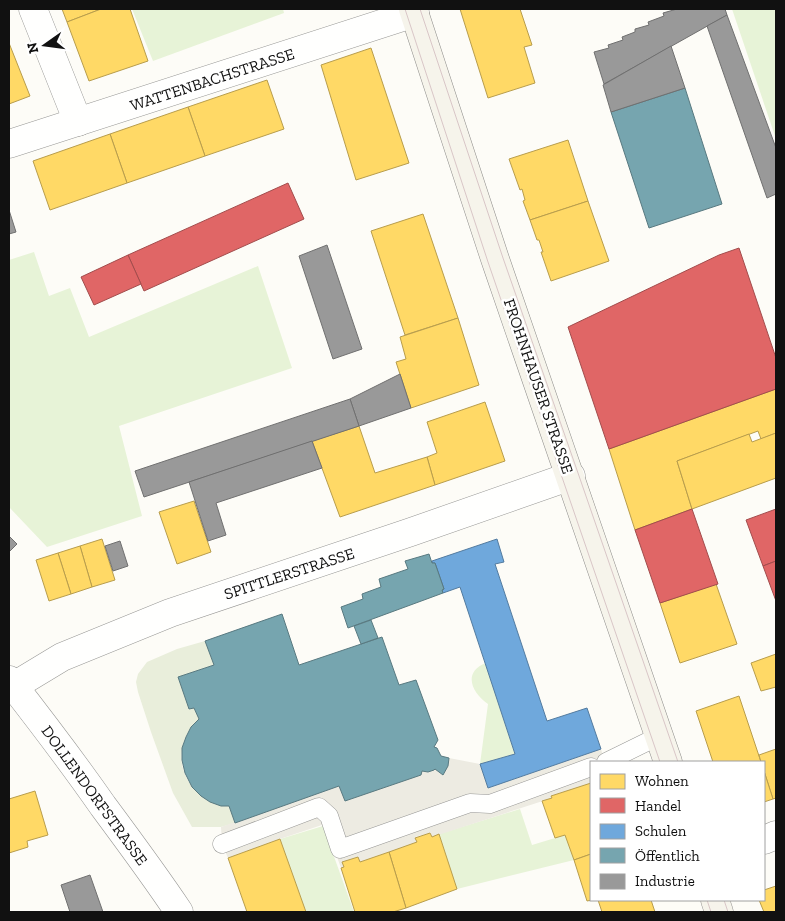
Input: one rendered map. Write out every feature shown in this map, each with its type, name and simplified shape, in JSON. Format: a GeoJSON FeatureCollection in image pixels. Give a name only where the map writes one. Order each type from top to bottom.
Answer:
{"type":"FeatureCollection","features":[{"type":"Feature","properties":{"kind":"main road","name":"FROHNHAUSER STRASSE"},"geometry":{"type":"LineString","coordinates":[[414,11],[495,259],[668,761]]}},
{"type":"Feature","properties":{"kind":"street"},"geometry":{"type":"LineString","coordinates":[[33,9],[78,122]]}},
{"type":"Feature","properties":{"kind":"street","name":"WATTENBACHSTRASSE"},"geometry":{"type":"LineString","coordinates":[[9,144],[414,11]]}},
{"type":"Feature","properties":{"kind":"street","name":"SPITTLERSTRASSE"},"geometry":{"type":"LineString","coordinates":[[15,695],[62,657],[170,612],[429,526],[570,476]]}},
{"type":"Feature","properties":{"kind":"street","name":"DOLLENDORFSTRASSE"},"geometry":{"type":"LineString","coordinates":[[15,695],[153,874],[179,912]]}},
{"type":"Feature","properties":{"kind":"lane"},"geometry":{"type":"LineString","coordinates":[[608,761],[660,736]]}},
{"type":"Feature","properties":{"kind":"lane"},"geometry":{"type":"LineString","coordinates":[[222,844],[319,807],[329,816],[340,849],[470,803],[490,804],[590,768]]}},
{"type":"Feature","properties":{"kind":"green space"},"geometry":{"type":"Polygon","coordinates":[[[132,9],[283,9],[284,13],[153,61],[132,9]]]}},
{"type":"Feature","properties":{"kind":"green space"},"geometry":{"type":"Polygon","coordinates":[[[732,9],[776,9],[776,139],[732,9]]]}},
{"type":"Feature","properties":{"kind":"green space"},"geometry":{"type":"Polygon","coordinates":[[[34,252],[49,296],[70,288],[89,337],[258,266],[292,368],[119,426],[142,516],[47,547],[9,507],[9,260],[34,252]]]}},
{"type":"Feature","properties":{"kind":"green space"},"geometry":{"type":"Polygon","coordinates":[[[205,641],[214,665],[179,677],[189,709],[194,708],[199,719],[187,735],[181,757],[186,778],[192,786],[208,800],[229,806],[235,823],[221,827],[192,827],[173,793],[151,732],[136,682],[138,674],[147,662],[177,649],[205,641]]]}},
{"type":"Feature","properties":{"kind":"green space"},"geometry":{"type":"Polygon","coordinates":[[[486,663],[515,754],[480,764],[488,704],[474,689],[472,677],[479,667],[486,663]]]}},
{"type":"Feature","properties":{"kind":"green space"},"geometry":{"type":"Polygon","coordinates":[[[520,809],[532,845],[565,835],[574,860],[457,889],[439,834],[520,809]]]}},
{"type":"Feature","properties":{"kind":"green space"},"geometry":{"type":"Polygon","coordinates":[[[323,826],[354,912],[306,912],[280,839],[323,826]]]}},
{"type":"Feature","properties":{"kind":"shaded area"},"geometry":{"type":"Polygon","coordinates":[[[601,749],[605,761],[590,761],[590,783],[552,796],[552,798],[432,837],[430,833],[415,837],[417,842],[360,862],[357,857],[343,862],[344,867],[341,868],[325,824],[228,858],[222,844],[221,827],[339,786],[345,801],[421,775],[422,771],[428,772],[435,769],[443,775],[448,766],[449,758],[480,764],[488,788],[601,749]]]}},
{"type":"Feature","properties":{"kind":"building: Wohnen"},"geometry":{"type":"Polygon","coordinates":[[[62,9],[101,9],[67,22],[62,9]]]}},
{"type":"Feature","properties":{"kind":"building: Wohnen"},"geometry":{"type":"Polygon","coordinates":[[[101,9],[130,9],[148,61],[89,81],[67,22],[101,9]]]}},
{"type":"Feature","properties":{"kind":"building: Wohnen"},"geometry":{"type":"Polygon","coordinates":[[[460,9],[520,9],[532,45],[524,47],[535,83],[488,98],[460,9]]]}},
{"type":"Feature","properties":{"kind":"building: Wohnen"},"geometry":{"type":"Polygon","coordinates":[[[9,43],[30,96],[9,104],[9,43]]]}},
{"type":"Feature","properties":{"kind":"building: Wohnen"},"geometry":{"type":"Polygon","coordinates":[[[371,48],[409,163],[356,180],[321,65],[371,48]]]}},
{"type":"Feature","properties":{"kind":"building: Wohnen"},"geometry":{"type":"Polygon","coordinates":[[[267,80],[284,129],[205,156],[188,107],[267,80]]]}},
{"type":"Feature","properties":{"kind":"building: Wohnen"},"geometry":{"type":"Polygon","coordinates":[[[188,107],[205,156],[127,183],[110,134],[188,107]]]}},
{"type":"Feature","properties":{"kind":"building: Wohnen"},"geometry":{"type":"Polygon","coordinates":[[[110,134],[127,183],[50,210],[33,161],[110,134]]]}},
{"type":"Feature","properties":{"kind":"building: Wohnen"},"geometry":{"type":"Polygon","coordinates":[[[568,140],[588,201],[530,220],[523,201],[525,200],[522,189],[520,190],[509,159],[568,140]]]}},
{"type":"Feature","properties":{"kind":"building: Wohnen"},"geometry":{"type":"Polygon","coordinates":[[[588,201],[609,261],[551,281],[539,240],[537,240],[530,220],[588,201]]]}},
{"type":"Feature","properties":{"kind":"building: Wohnen"},"geometry":{"type":"Polygon","coordinates":[[[423,214],[458,318],[405,335],[371,231],[423,214]]]}},
{"type":"Feature","properties":{"kind":"building: Wohnen"},"geometry":{"type":"Polygon","coordinates":[[[458,318],[479,385],[411,408],[396,362],[406,359],[400,337],[458,318]]]}},
{"type":"Feature","properties":{"kind":"building: Wohnen"},"geometry":{"type":"Polygon","coordinates":[[[776,389],[776,433],[761,439],[758,431],[677,461],[692,509],[635,530],[609,449],[776,389]]]}},
{"type":"Feature","properties":{"kind":"building: Wohnen"},"geometry":{"type":"Polygon","coordinates":[[[485,402],[505,461],[435,485],[427,457],[437,453],[427,422],[485,402]]]}},
{"type":"Feature","properties":{"kind":"building: Wohnen"},"geometry":{"type":"Polygon","coordinates":[[[359,426],[375,473],[427,457],[435,485],[340,517],[312,441],[359,426]]]}},
{"type":"Feature","properties":{"kind":"building: Wohnen"},"geometry":{"type":"Polygon","coordinates":[[[776,433],[776,478],[692,509],[677,461],[749,434],[752,442],[776,433]]]}},
{"type":"Feature","properties":{"kind":"building: Wohnen"},"geometry":{"type":"Polygon","coordinates":[[[194,501],[211,552],[177,564],[159,512],[194,501]]]}},
{"type":"Feature","properties":{"kind":"building: Wohnen"},"geometry":{"type":"Polygon","coordinates":[[[102,539],[115,580],[92,587],[80,546],[102,539]]]}},
{"type":"Feature","properties":{"kind":"building: Wohnen"},"geometry":{"type":"Polygon","coordinates":[[[80,546],[92,587],[71,594],[58,553],[80,546]]]}},
{"type":"Feature","properties":{"kind":"building: Wohnen"},"geometry":{"type":"Polygon","coordinates":[[[58,553],[71,594],[49,601],[36,560],[58,553]]]}},
{"type":"Feature","properties":{"kind":"building: Wohnen"},"geometry":{"type":"Polygon","coordinates":[[[716,584],[737,644],[680,663],[660,603],[716,584]]]}},
{"type":"Feature","properties":{"kind":"building: Wohnen"},"geometry":{"type":"Polygon","coordinates":[[[776,654],[776,687],[761,691],[751,663],[776,654]]]}},
{"type":"Feature","properties":{"kind":"building: Wohnen"},"geometry":{"type":"Polygon","coordinates":[[[739,696],[761,761],[713,761],[696,711],[739,696]]]}},
{"type":"Feature","properties":{"kind":"building: Wohnen"},"geometry":{"type":"Polygon","coordinates":[[[776,749],[776,798],[773,799],[765,774],[765,761],[761,761],[759,755],[776,749]]]}},
{"type":"Feature","properties":{"kind":"building: Wohnen"},"geometry":{"type":"Polygon","coordinates":[[[765,774],[773,799],[765,802],[765,774]]]}},
{"type":"Feature","properties":{"kind":"building: Wohnen"},"geometry":{"type":"Polygon","coordinates":[[[590,783],[590,854],[574,860],[565,835],[555,838],[542,801],[552,798],[551,796],[590,783]]]}},
{"type":"Feature","properties":{"kind":"building: Wohnen"},"geometry":{"type":"Polygon","coordinates":[[[35,791],[48,835],[27,841],[28,847],[9,853],[9,799],[35,791]]]}},
{"type":"Feature","properties":{"kind":"building: Wohnen"},"geometry":{"type":"Polygon","coordinates":[[[430,833],[432,837],[439,834],[457,889],[406,908],[389,852],[417,842],[415,838],[430,833]]]}},
{"type":"Feature","properties":{"kind":"building: Wohnen"},"geometry":{"type":"Polygon","coordinates":[[[280,839],[306,912],[247,912],[228,858],[280,839]]]}},
{"type":"Feature","properties":{"kind":"building: Wohnen"},"geometry":{"type":"Polygon","coordinates":[[[389,852],[406,908],[393,912],[355,912],[341,868],[344,867],[342,862],[358,857],[360,862],[389,852]]]}},
{"type":"Feature","properties":{"kind":"building: Wohnen"},"geometry":{"type":"Polygon","coordinates":[[[590,854],[590,900],[587,901],[574,860],[590,854]]]}},
{"type":"Feature","properties":{"kind":"building: Wohnen"},"geometry":{"type":"Polygon","coordinates":[[[776,886],[776,912],[764,912],[759,901],[765,901],[765,890],[776,886]]]}},
{"type":"Feature","properties":{"kind":"building: Wohnen"},"geometry":{"type":"Polygon","coordinates":[[[598,901],[651,901],[655,912],[602,912],[598,901]]]}},
{"type":"Feature","properties":{"kind":"building: Handel"},"geometry":{"type":"Polygon","coordinates":[[[288,183],[304,219],[144,291],[128,255],[288,183]]]}},
{"type":"Feature","properties":{"kind":"building: Handel"},"geometry":{"type":"Polygon","coordinates":[[[739,248],[776,358],[776,389],[609,449],[568,327],[719,255],[739,248]]]}},
{"type":"Feature","properties":{"kind":"building: Handel"},"geometry":{"type":"Polygon","coordinates":[[[128,255],[141,284],[94,305],[81,277],[128,255]]]}},
{"type":"Feature","properties":{"kind":"building: Handel"},"geometry":{"type":"Polygon","coordinates":[[[692,509],[718,584],[660,603],[635,530],[692,509]]]}},
{"type":"Feature","properties":{"kind":"building: Handel"},"geometry":{"type":"Polygon","coordinates":[[[776,509],[776,561],[763,566],[746,520],[776,509]]]}},
{"type":"Feature","properties":{"kind":"building: Handel"},"geometry":{"type":"Polygon","coordinates":[[[776,561],[776,601],[763,566],[776,561]]]}},
{"type":"Feature","properties":{"kind":"building: Schulen"},"geometry":{"type":"Polygon","coordinates":[[[497,539],[504,562],[495,564],[547,721],[587,708],[601,749],[488,788],[480,764],[515,754],[460,587],[443,593],[442,590],[444,589],[435,563],[432,563],[432,561],[497,539]]]}},
{"type":"Feature","properties":{"kind":"building: Öffentlich"},"geometry":{"type":"Polygon","coordinates":[[[685,88],[722,204],[649,228],[611,112],[685,88]]]}},
{"type":"Feature","properties":{"kind":"building: Öffentlich"},"geometry":{"type":"Polygon","coordinates":[[[429,554],[432,563],[435,563],[444,589],[442,590],[443,593],[348,628],[341,607],[363,599],[362,594],[381,587],[379,579],[408,569],[405,561],[429,554]]]}},
{"type":"Feature","properties":{"kind":"building: Öffentlich"},"geometry":{"type":"Polygon","coordinates":[[[282,614],[299,665],[382,637],[399,685],[416,680],[438,740],[434,747],[437,748],[441,756],[449,758],[448,766],[443,775],[435,769],[428,772],[422,771],[421,775],[345,801],[339,786],[235,823],[229,806],[221,806],[210,802],[192,787],[185,773],[182,748],[191,727],[199,719],[194,708],[189,709],[178,677],[214,665],[205,641],[282,614]]]}},
{"type":"Feature","properties":{"kind":"building: Öffentlich"},"geometry":{"type":"Polygon","coordinates":[[[371,620],[378,638],[361,644],[354,626],[371,620]]]}},
{"type":"Feature","properties":{"kind":"building: Industrie"},"geometry":{"type":"Polygon","coordinates":[[[677,9],[725,9],[727,15],[604,84],[594,52],[609,48],[608,45],[623,40],[622,37],[635,32],[635,29],[649,25],[648,22],[664,16],[663,13],[677,9]]]}},
{"type":"Feature","properties":{"kind":"building: Industrie"},"geometry":{"type":"Polygon","coordinates":[[[727,15],[776,148],[776,194],[767,198],[707,26],[727,15]]]}},
{"type":"Feature","properties":{"kind":"building: Industrie"},"geometry":{"type":"Polygon","coordinates":[[[671,46],[685,88],[611,112],[603,85],[671,46]]]}},
{"type":"Feature","properties":{"kind":"building: Industrie"},"geometry":{"type":"Polygon","coordinates":[[[9,210],[16,232],[9,234],[9,210]]]}},
{"type":"Feature","properties":{"kind":"building: Industrie"},"geometry":{"type":"Polygon","coordinates":[[[327,245],[362,349],[333,359],[299,256],[327,245]]]}},
{"type":"Feature","properties":{"kind":"building: Industrie"},"geometry":{"type":"Polygon","coordinates":[[[400,374],[411,408],[359,426],[350,399],[400,374]]]}},
{"type":"Feature","properties":{"kind":"building: Industrie"},"geometry":{"type":"Polygon","coordinates":[[[350,399],[359,426],[144,497],[135,471],[350,399]]]}},
{"type":"Feature","properties":{"kind":"building: Industrie"},"geometry":{"type":"Polygon","coordinates":[[[312,441],[322,468],[216,503],[226,535],[208,541],[189,482],[312,441]]]}},
{"type":"Feature","properties":{"kind":"building: Industrie"},"geometry":{"type":"Polygon","coordinates":[[[9,536],[17,544],[9,552],[9,536]]]}},
{"type":"Feature","properties":{"kind":"building: Industrie"},"geometry":{"type":"Polygon","coordinates":[[[120,541],[128,566],[113,571],[105,546],[120,541]]]}},
{"type":"Feature","properties":{"kind":"building: Industrie"},"geometry":{"type":"Polygon","coordinates":[[[90,875],[103,912],[70,912],[61,885],[90,875]]]}},
{"type":"Feature","properties":{"kind":"tram line"},"geometry":{"type":"LineString","coordinates":[[405,9],[488,262],[660,761]]}},
{"type":"Feature","properties":{"kind":"tram line"},"geometry":{"type":"LineString","coordinates":[[420,9],[503,258],[678,761]]}},
{"type":"Feature","properties":{"kind":"tram line"},"geometry":{"type":"LineString","coordinates":[[707,901],[711,912]]}},
{"type":"Feature","properties":{"kind":"tram line"},"geometry":{"type":"LineString","coordinates":[[724,901],[728,912]]}}]}
